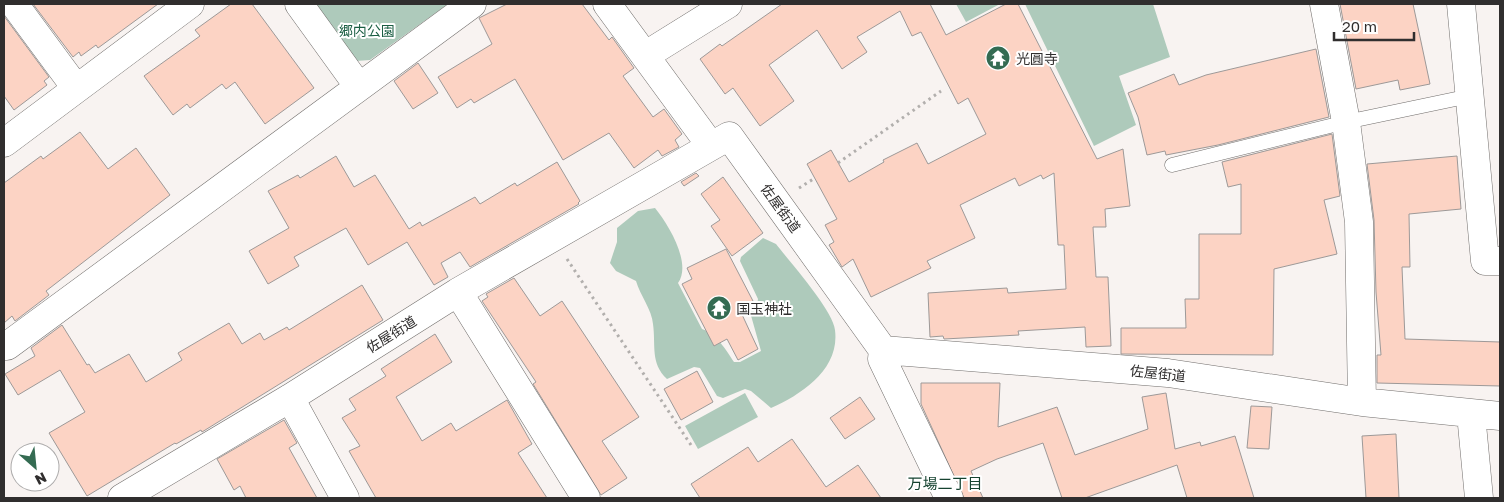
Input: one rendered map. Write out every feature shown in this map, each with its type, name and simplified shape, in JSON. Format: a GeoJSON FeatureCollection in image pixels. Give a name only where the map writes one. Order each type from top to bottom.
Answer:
{"type":"FeatureCollection","features":[{"type":"Feature","properties":{"kind":"street"},"geometry":{"type":"LineString","coordinates":[[14,4],[76,88]]}},
{"type":"Feature","properties":{"kind":"street"},"geometry":{"type":"LineString","coordinates":[[4,143],[190,4]]}},
{"type":"Feature","properties":{"kind":"street"},"geometry":{"type":"LineString","coordinates":[[299,4],[359,87]]}},
{"type":"Feature","properties":{"kind":"street"},"geometry":{"type":"LineString","coordinates":[[4,346],[7,346],[472,4]]}},
{"type":"Feature","properties":{"kind":"street"},"geometry":{"type":"LineString","coordinates":[[606,4],[646,55],[711,146]]}},
{"type":"Feature","properties":{"kind":"street"},"geometry":{"type":"LineString","coordinates":[[646,55],[728,4]]}},
{"type":"Feature","properties":{"kind":"street"},"geometry":{"type":"LineString","coordinates":[[1324,4],[1346,122],[1359,222],[1362,402]]}},
{"type":"Feature","properties":{"kind":"street"},"geometry":{"type":"LineString","coordinates":[[1461,4],[1485,261],[1500,261]]}},
{"type":"Feature","properties":{"kind":"street","name":"佐屋街道"},"geometry":{"type":"LineString","coordinates":[[122,498],[290,398],[458,292],[728,136],[884,350],[1168,373],[1362,402],[1500,416]]}},
{"type":"Feature","properties":{"kind":"street"},"geometry":{"type":"LineString","coordinates":[[458,292],[586,498]]}},
{"type":"Feature","properties":{"kind":"street"},"geometry":{"type":"LineString","coordinates":[[884,350],[882,359],[949,498]]}},
{"type":"Feature","properties":{"kind":"street"},"geometry":{"type":"LineString","coordinates":[[290,398],[345,498]]}},
{"type":"Feature","properties":{"kind":"street"},"geometry":{"type":"LineString","coordinates":[[1471,414],[1479,498]]}},
{"type":"Feature","properties":{"kind":"lane"},"geometry":{"type":"LineString","coordinates":[[1172,165],[1346,122],[1470,96]]}},
{"type":"Feature","properties":{"kind":"path"},"geometry":{"type":"LineString","coordinates":[[838,163],[941,91]]}},
{"type":"Feature","properties":{"kind":"path"},"geometry":{"type":"LineString","coordinates":[[553,237],[691,445]]}},
{"type":"Feature","properties":{"kind":"green space","name":"郷内公園"},"geometry":{"type":"Polygon","coordinates":[[[315,4],[448,4],[370,60],[356,61],[315,4]]]}},
{"type":"Feature","properties":{"kind":"green space"},"geometry":{"type":"Polygon","coordinates":[[[956,4],[1000,4],[966,22],[956,4]]]}},
{"type":"Feature","properties":{"kind":"green space"},"geometry":{"type":"Polygon","coordinates":[[[1025,4],[1153,4],[1170,57],[1119,76],[1136,125],[1094,146],[1025,4]]]}},
{"type":"Feature","properties":{"kind":"green space"},"geometry":{"type":"Polygon","coordinates":[[[655,208],[672,234],[681,255],[682,275],[678,283],[702,329],[716,338],[734,362],[740,362],[761,351],[750,312],[757,305],[758,299],[740,261],[741,257],[763,238],[776,244],[819,298],[835,330],[835,344],[831,357],[825,368],[806,387],[771,408],[751,391],[745,389],[723,398],[717,396],[700,368],[694,367],[667,379],[658,367],[652,319],[636,281],[616,271],[610,263],[617,242],[617,228],[638,211],[655,208]]]}},
{"type":"Feature","properties":{"kind":"green space"},"geometry":{"type":"Polygon","coordinates":[[[745,393],[758,417],[698,449],[685,426],[745,393]]]}},
{"type":"Feature","properties":{"kind":"building"},"geometry":{"type":"Polygon","coordinates":[[[33,4],[158,4],[98,48],[96,45],[81,56],[79,52],[73,57],[33,4]]]}},
{"type":"Feature","properties":{"kind":"building"},"geometry":{"type":"Polygon","coordinates":[[[231,4],[252,4],[314,88],[265,124],[235,82],[226,89],[222,84],[190,108],[187,104],[173,115],[144,76],[200,36],[195,30],[231,4]]]}},
{"type":"Feature","properties":{"kind":"building"},"geometry":{"type":"Polygon","coordinates":[[[507,4],[582,4],[609,40],[612,37],[634,68],[623,76],[653,117],[664,109],[682,134],[675,140],[679,147],[662,156],[658,150],[634,168],[609,133],[563,160],[515,79],[474,103],[471,99],[457,108],[438,77],[492,44],[479,18],[507,4]]]}},
{"type":"Feature","properties":{"kind":"building"},"geometry":{"type":"Polygon","coordinates":[[[782,4],[930,4],[946,35],[1006,4],[1018,4],[1097,159],[1123,149],[1130,206],[1105,209],[1106,227],[1093,227],[1096,277],[1108,277],[1111,346],[1086,347],[1085,327],[1018,331],[1019,335],[944,339],[943,336],[930,337],[928,293],[1007,288],[1008,293],[1066,289],[1064,245],[1058,245],[1054,173],[1043,179],[1041,175],[1019,186],[1015,178],[960,205],[975,238],[927,261],[931,268],[871,297],[853,259],[842,267],[829,245],[834,242],[825,225],[837,219],[807,164],[831,150],[849,182],[884,162],[883,160],[917,143],[928,164],[986,134],[968,98],[958,104],[921,32],[912,36],[900,11],[857,37],[867,52],[842,69],[817,30],[769,65],[794,101],[760,126],[733,88],[725,94],[700,59],[782,4]]]}},
{"type":"Feature","properties":{"kind":"building"},"geometry":{"type":"Polygon","coordinates":[[[1340,4],[1413,4],[1430,84],[1400,90],[1398,80],[1356,89],[1340,4]]]}},
{"type":"Feature","properties":{"kind":"building"},"geometry":{"type":"Polygon","coordinates":[[[4,16],[49,77],[44,81],[47,85],[14,110],[4,96],[4,16]]]}},
{"type":"Feature","properties":{"kind":"building"},"geometry":{"type":"Polygon","coordinates":[[[1316,49],[1329,117],[1218,145],[1166,155],[1165,151],[1147,155],[1138,117],[1128,93],[1174,74],[1179,85],[1206,75],[1316,49]]]}},
{"type":"Feature","properties":{"kind":"building"},"geometry":{"type":"Polygon","coordinates":[[[418,63],[438,93],[413,109],[394,81],[418,63]]]}},
{"type":"Feature","properties":{"kind":"building"},"geometry":{"type":"Polygon","coordinates":[[[80,132],[108,169],[136,148],[170,195],[46,291],[49,295],[15,321],[12,316],[4,323],[4,183],[41,156],[43,159],[80,132]]]}},
{"type":"Feature","properties":{"kind":"building"},"geometry":{"type":"Polygon","coordinates":[[[1332,134],[1340,196],[1324,200],[1337,254],[1274,269],[1273,355],[1121,354],[1121,328],[1186,328],[1185,299],[1199,299],[1199,234],[1241,234],[1241,184],[1228,187],[1222,162],[1332,134]]]}},
{"type":"Feature","properties":{"kind":"building"},"geometry":{"type":"Polygon","coordinates":[[[336,156],[354,187],[375,175],[409,229],[420,222],[422,226],[475,197],[480,204],[515,183],[517,186],[557,162],[580,201],[579,204],[470,267],[460,252],[441,263],[448,277],[434,285],[407,242],[368,265],[346,228],[294,257],[299,266],[268,284],[249,251],[289,228],[268,191],[298,175],[300,178],[336,156]]]}},
{"type":"Feature","properties":{"kind":"building"},"geometry":{"type":"Polygon","coordinates":[[[1457,156],[1461,209],[1409,214],[1410,267],[1402,267],[1405,339],[1500,342],[1500,386],[1377,383],[1377,355],[1381,355],[1376,292],[1374,220],[1367,164],[1457,156]]]}},
{"type":"Feature","properties":{"kind":"building"},"geometry":{"type":"Polygon","coordinates":[[[696,173],[699,176],[684,186],[681,182],[696,173]]]}},
{"type":"Feature","properties":{"kind":"building"},"geometry":{"type":"Polygon","coordinates":[[[723,177],[763,233],[732,256],[711,226],[720,220],[701,194],[723,177]]]}},
{"type":"Feature","properties":{"kind":"building"},"geometry":{"type":"Polygon","coordinates":[[[726,249],[753,301],[739,308],[758,349],[738,360],[727,339],[714,346],[682,284],[692,279],[687,268],[726,249]]]}},
{"type":"Feature","properties":{"kind":"building"},"geometry":{"type":"Polygon","coordinates":[[[514,278],[540,316],[562,301],[639,417],[602,441],[627,478],[601,495],[533,384],[536,382],[482,301],[488,297],[486,294],[514,278]]]}},
{"type":"Feature","properties":{"kind":"building"},"geometry":{"type":"Polygon","coordinates":[[[362,285],[383,320],[202,432],[201,430],[175,443],[87,496],[60,451],[60,442],[54,442],[49,433],[85,412],[60,370],[18,395],[5,374],[35,356],[31,348],[62,325],[87,365],[89,364],[95,373],[129,354],[146,382],[182,360],[178,353],[229,323],[242,344],[260,333],[264,340],[287,327],[289,330],[362,285]]]}},
{"type":"Feature","properties":{"kind":"building"},"geometry":{"type":"Polygon","coordinates":[[[435,334],[452,362],[396,397],[422,441],[451,423],[456,431],[507,400],[532,444],[518,453],[547,498],[376,498],[349,451],[360,446],[342,418],[356,410],[349,399],[386,376],[381,369],[435,334]]]}},
{"type":"Feature","properties":{"kind":"building"},"geometry":{"type":"Polygon","coordinates":[[[697,371],[713,402],[681,420],[664,389],[697,371]]]}},
{"type":"Feature","properties":{"kind":"building"},"geometry":{"type":"Polygon","coordinates":[[[921,383],[1000,383],[998,427],[1057,407],[1075,455],[1148,429],[1142,397],[1166,393],[1175,449],[1200,442],[1201,446],[1235,436],[1254,498],[1187,498],[1177,465],[1085,498],[1062,498],[1043,443],[997,459],[971,471],[983,498],[964,498],[921,404],[921,383]]]}},
{"type":"Feature","properties":{"kind":"building"},"geometry":{"type":"Polygon","coordinates":[[[860,397],[875,419],[845,439],[830,418],[860,397]]]}},
{"type":"Feature","properties":{"kind":"building"},"geometry":{"type":"Polygon","coordinates":[[[1251,406],[1272,407],[1269,449],[1247,448],[1251,406]]]}},
{"type":"Feature","properties":{"kind":"building"},"geometry":{"type":"Polygon","coordinates":[[[284,420],[297,443],[289,448],[317,498],[246,498],[240,486],[234,490],[217,459],[284,420]]]}},
{"type":"Feature","properties":{"kind":"building"},"geometry":{"type":"Polygon","coordinates":[[[1396,434],[1399,498],[1366,498],[1362,436],[1396,434]]]}},
{"type":"Feature","properties":{"kind":"building"},"geometry":{"type":"Polygon","coordinates":[[[792,439],[826,487],[858,465],[881,498],[700,498],[691,484],[748,447],[758,462],[792,439]]]}},
{"type":"Feature","properties":{"kind":"place","name":"光圓寺"},"geometry":{"type":"Point","coordinates":[998,58]}},
{"type":"Feature","properties":{"kind":"place","name":"国玉神社"},"geometry":{"type":"Point","coordinates":[719,308]}},
{"type":"Feature","properties":{"kind":"district","name":"万場二丁目"},"geometry":{"type":"Point","coordinates":[945,483]}}]}
